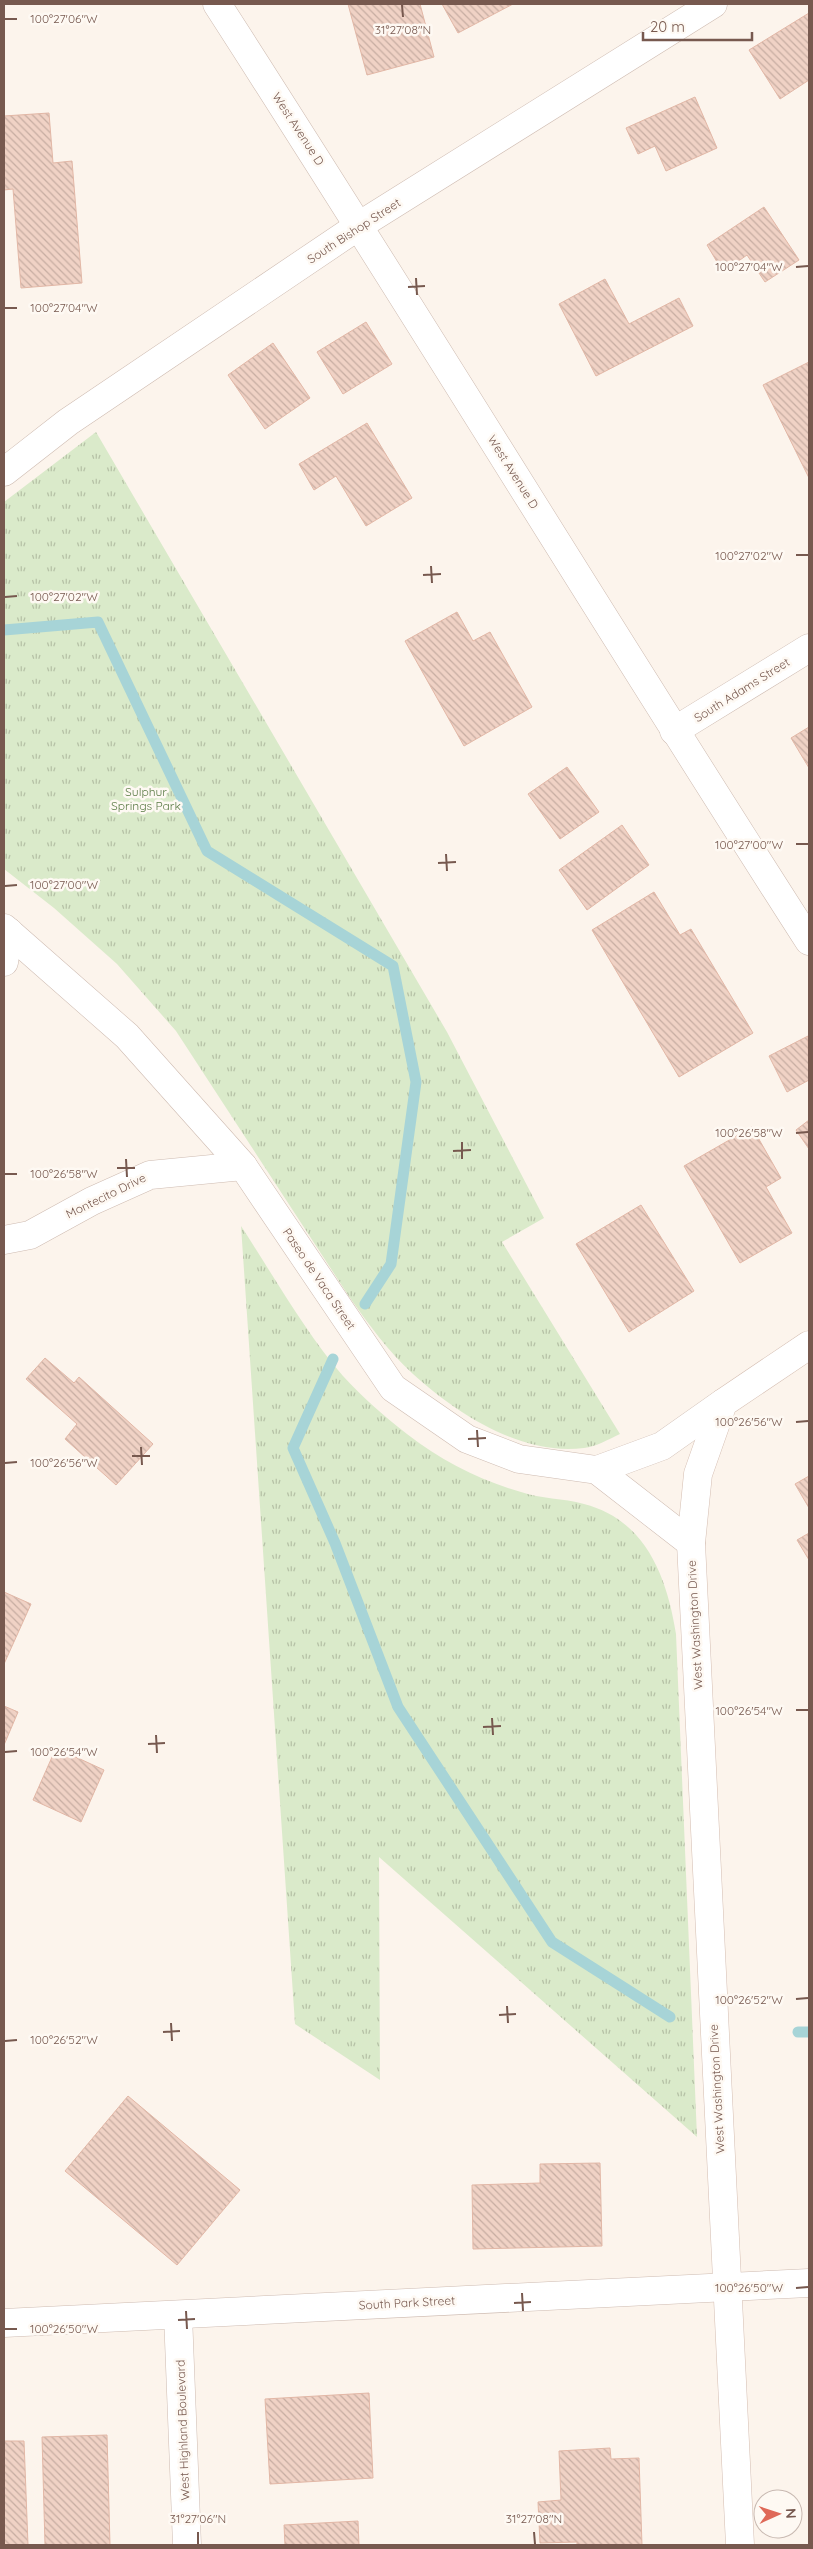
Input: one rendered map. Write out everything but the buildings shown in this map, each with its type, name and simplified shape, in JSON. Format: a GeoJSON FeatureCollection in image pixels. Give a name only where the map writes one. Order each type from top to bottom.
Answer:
{"type":"FeatureCollection","features":[{"type":"Feature","properties":{"kind":"street","name":"West Avenue D"},"geometry":{"type":"LineString","coordinates":[[217,4],[360,225],[674,731],[809,941]]}},
{"type":"Feature","properties":{"kind":"street","name":"South Bishop Street"},"geometry":{"type":"LineString","coordinates":[[4,472],[68,422],[360,225],[713,4]]}},
{"type":"Feature","properties":{"kind":"street","name":"South Adams Street"},"geometry":{"type":"LineString","coordinates":[[674,731],[809,648]]}},
{"type":"Feature","properties":{"kind":"street"},"geometry":{"type":"LineString","coordinates":[[4,962],[6,930]]}},
{"type":"Feature","properties":{"kind":"street","name":"Paseo de Vaca Street"},"geometry":{"type":"LineString","coordinates":[[6,930],[127,1036],[243,1166],[393,1388],[467,1439],[519,1459],[597,1470],[691,1543]]}},
{"type":"Feature","properties":{"kind":"street","name":"Montecito Drive"},"geometry":{"type":"LineString","coordinates":[[4,1240],[30,1235],[92,1201],[150,1175],[243,1166]]}},
{"type":"Feature","properties":{"kind":"street"},"geometry":{"type":"LineString","coordinates":[[597,1470],[662,1446],[723,1402],[809,1345]]}},
{"type":"Feature","properties":{"kind":"street","name":"West Washington Drive"},"geometry":{"type":"LineString","coordinates":[[723,1402],[698,1474],[691,1543],[740,2545]]}},
{"type":"Feature","properties":{"kind":"street","name":"South Park Street"},"geometry":{"type":"LineString","coordinates":[[4,2323],[809,2283]]}},
{"type":"Feature","properties":{"kind":"street","name":"West Highland Boulevard"},"geometry":{"type":"LineString","coordinates":[[178,2315],[187,2545]]}},
{"type":"Feature","properties":{"kind":"green space","name":"Sulphur Springs Park"},"geometry":{"type":"Polygon","coordinates":[[[96,432],[447,1032],[544,1218],[502,1242],[620,1434],[584,1448],[561,1449],[514,1439],[470,1417],[430,1389],[413,1374],[380,1338],[350,1298],[176,1031],[117,964],[54,908],[4,869],[4,502],[96,432]]]}},
{"type":"Feature","properties":{"kind":"green space"},"geometry":{"type":"Polygon","coordinates":[[[241,1226],[302,1322],[329,1359],[358,1392],[407,1434],[447,1461],[490,1482],[529,1494],[584,1504],[605,1512],[623,1523],[638,1537],[650,1554],[667,1592],[676,1634],[697,2137],[379,1857],[380,2080],[295,2024],[241,1226]]]}},
{"type":"Feature","properties":{"kind":"waterway"},"geometry":{"type":"LineString","coordinates":[[4,630],[98,622],[207,851],[393,966],[416,1082],[391,1264],[365,1304]]}},
{"type":"Feature","properties":{"kind":"waterway"},"geometry":{"type":"LineString","coordinates":[[333,1359],[293,1448],[335,1543],[398,1707],[552,1942],[670,2017]]}},
{"type":"Feature","properties":{"kind":"waterway"},"geometry":{"type":"LineString","coordinates":[[798,2032],[809,2032]]}}]}
